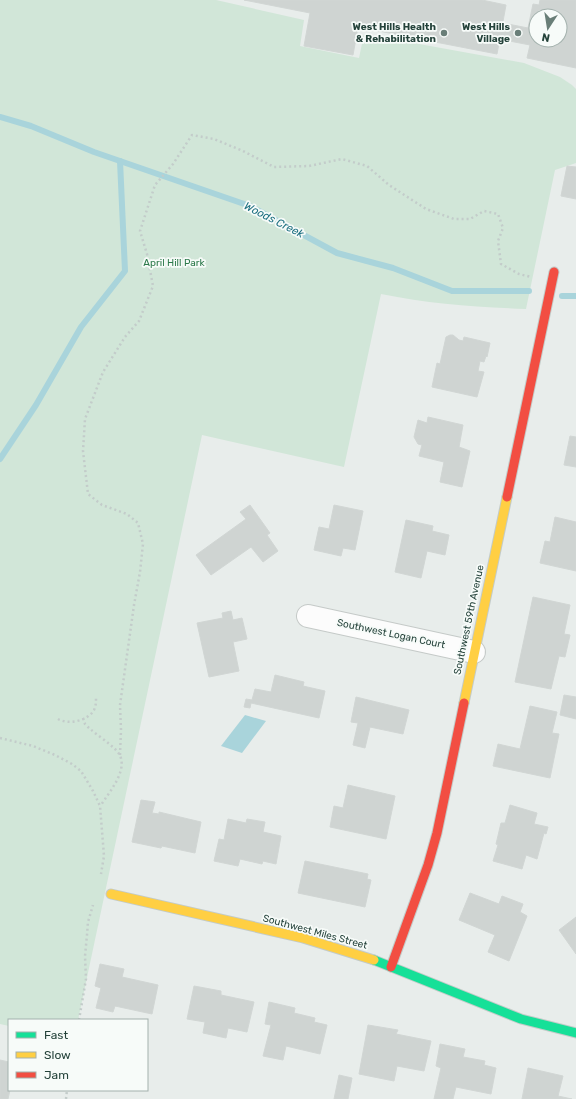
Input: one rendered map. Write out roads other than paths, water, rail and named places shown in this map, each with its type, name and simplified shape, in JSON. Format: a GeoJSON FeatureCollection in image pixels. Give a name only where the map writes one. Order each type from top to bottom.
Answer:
{"type":"FeatureCollection","features":[{"type":"Feature","properties":{"kind":"street","name":"Southwest 59th Avenue"},"geometry":{"type":"LineString","coordinates":[[391,967],[428,865],[437,833],[554,272]]}},
{"type":"Feature","properties":{"kind":"street","name":"Southwest Logan Court"},"geometry":{"type":"LineString","coordinates":[[308,616],[474,652]]}},
{"type":"Feature","properties":{"kind":"street","name":"Southwest Miles Street"},"geometry":{"type":"LineString","coordinates":[[111,894],[303,938],[370,958],[521,1019],[576,1033]]}},
{"type":"Feature","properties":{"kind":"water"},"geometry":{"type":"Polygon","coordinates":[[[245,715],[266,721],[242,753],[221,746],[245,715]]]}},
{"type":"Feature","properties":{"kind":"waterway","name":"Woods Creek"},"geometry":{"type":"LineString","coordinates":[[0,117],[31,126],[94,152],[250,206],[337,253],[393,268],[452,291],[529,291]]}},
{"type":"Feature","properties":{"kind":"waterway"},"geometry":{"type":"LineString","coordinates":[[0,459],[36,405],[81,327],[125,271],[120,161]]}},
{"type":"Feature","properties":{"kind":"waterway","name":"Woods Creek"},"geometry":{"type":"LineString","coordinates":[[562,296],[576,296]]}},
{"type":"Feature","properties":{"kind":"place","name":"West Hills Health & Rehabilitation"},"geometry":{"type":"Point","coordinates":[444,33]}},
{"type":"Feature","properties":{"kind":"place","name":"West Hills Village"},"geometry":{"type":"Point","coordinates":[518,33]}},
{"type":"Feature","properties":{"kind":"park label","name":"April Hill Park"},"geometry":{"type":"Point","coordinates":[174,263]}}]}
